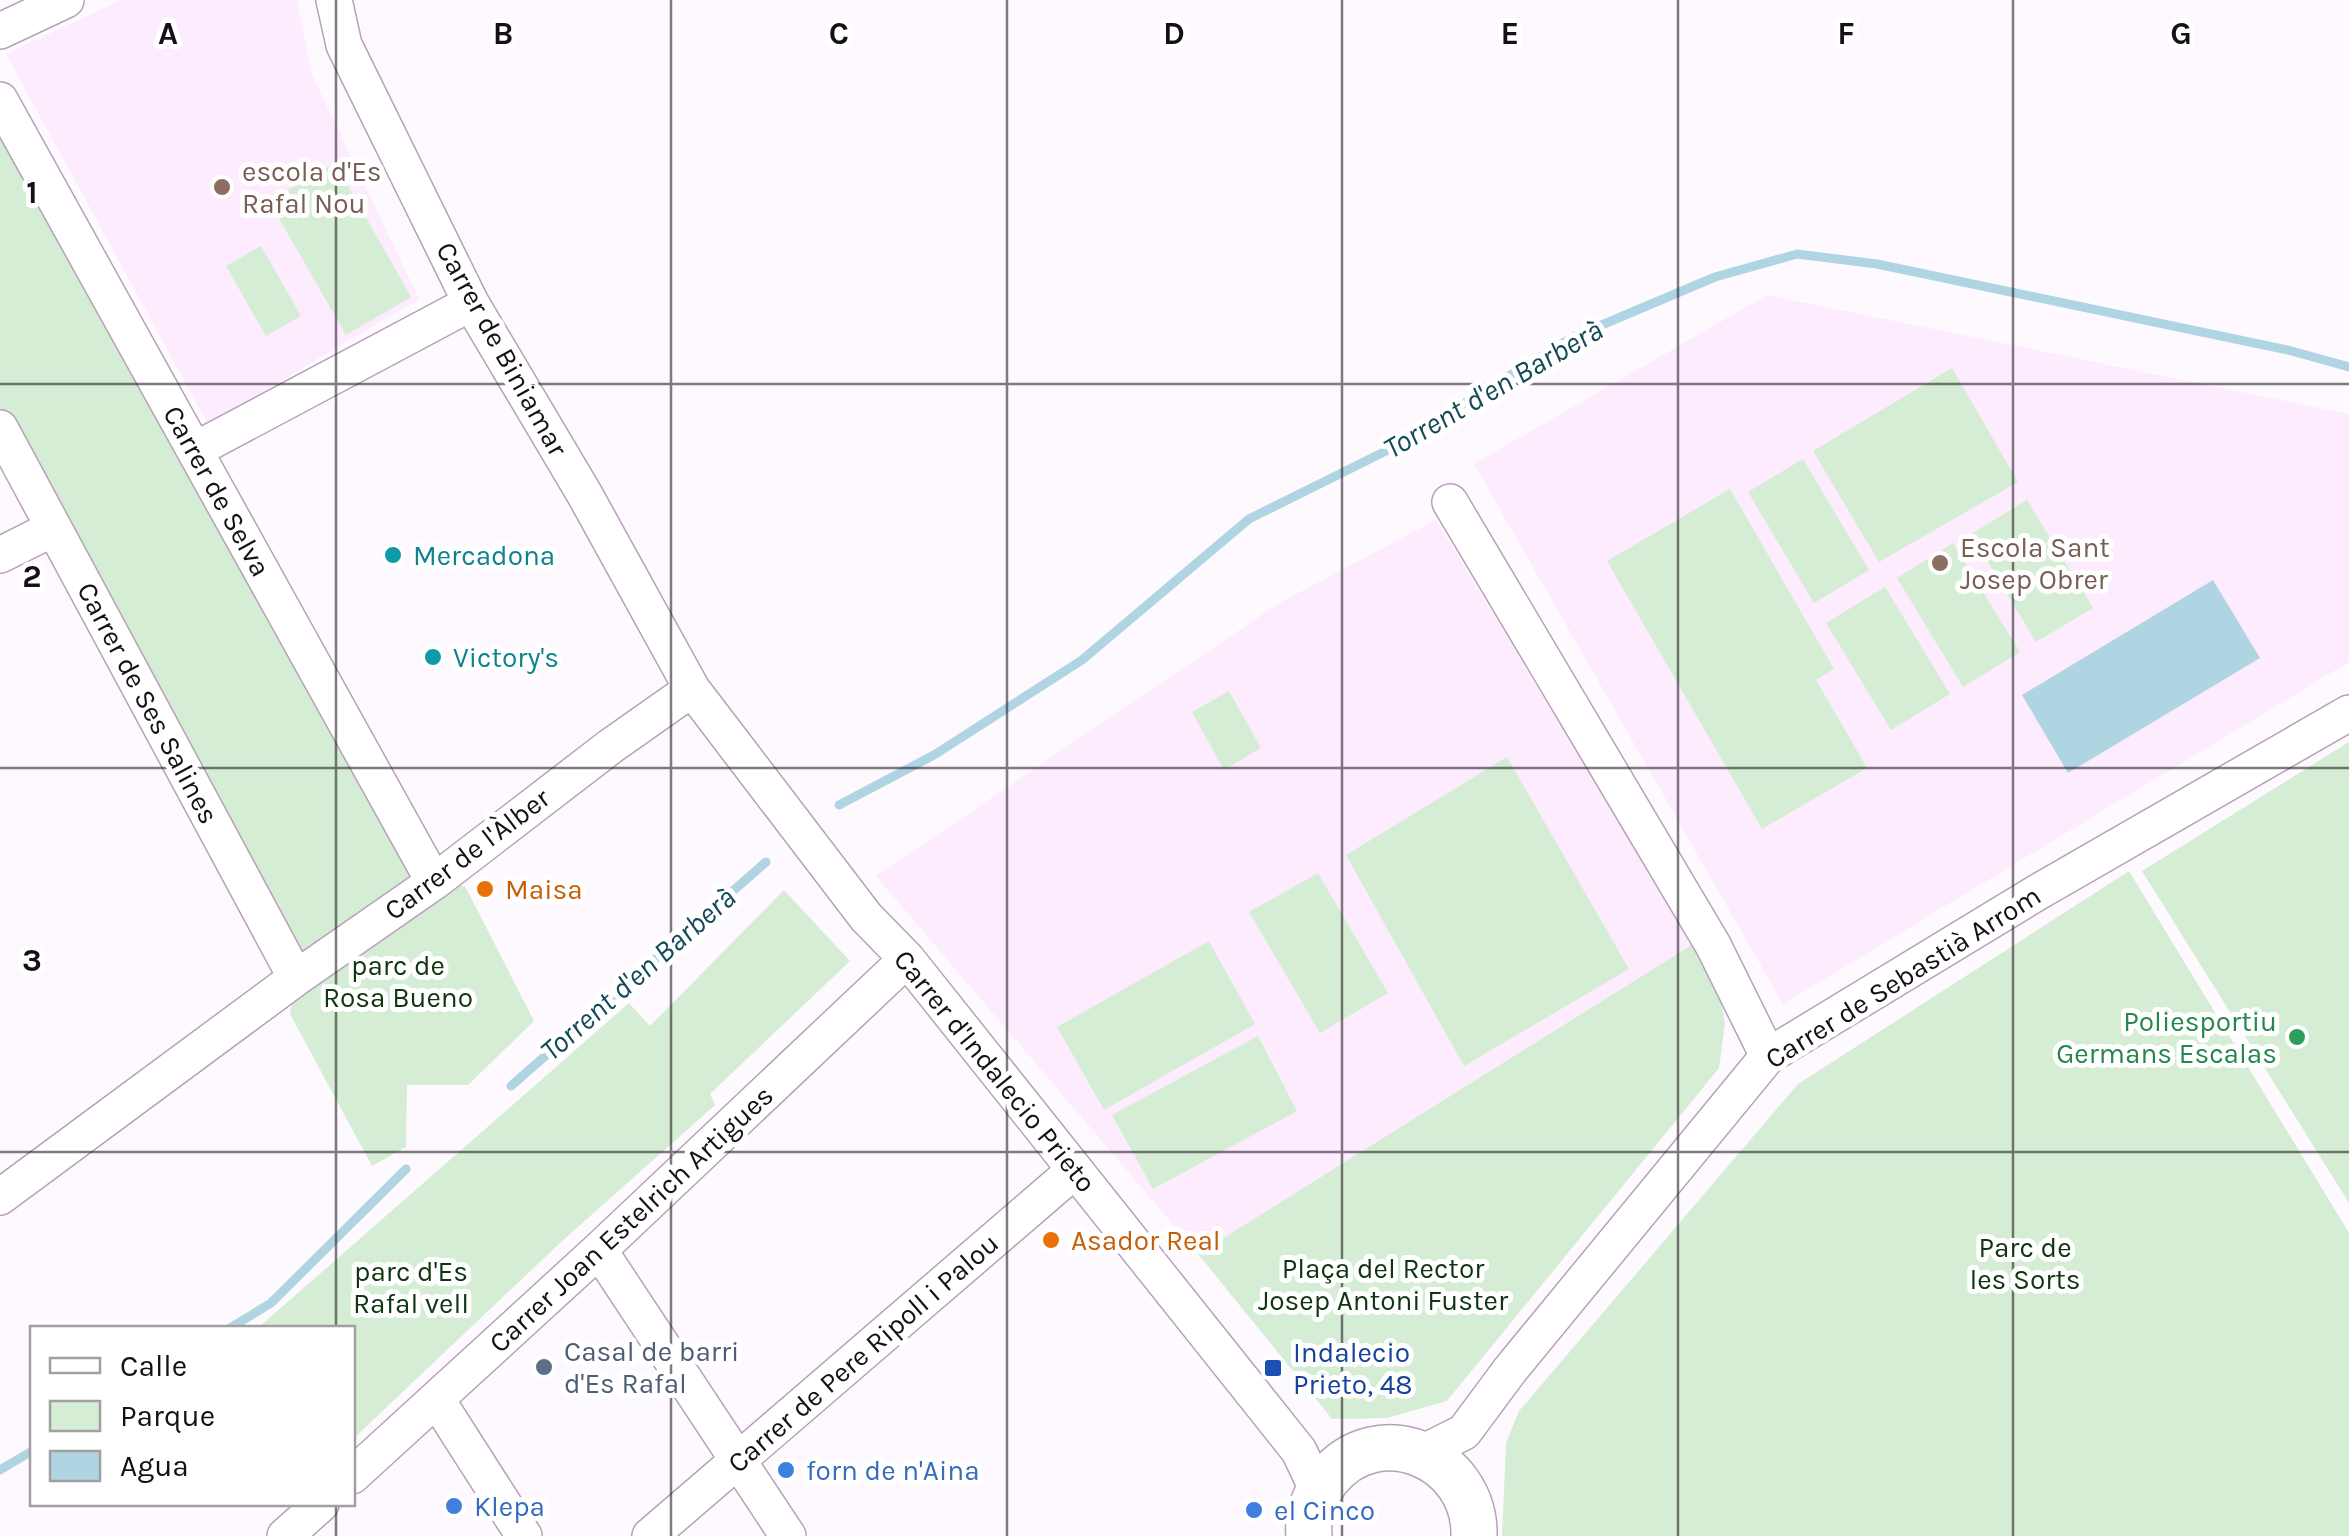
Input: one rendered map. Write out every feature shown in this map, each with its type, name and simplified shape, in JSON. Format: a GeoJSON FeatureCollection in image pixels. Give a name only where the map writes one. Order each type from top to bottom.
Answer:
{"type":"FeatureCollection","features":[{"type":"Feature","properties":{"kind":"street"},"geometry":{"type":"LineString","coordinates":[[0,31],[66,0]]}},
{"type":"Feature","properties":{"kind":"street","name":"Carrer de Biniamar"},"geometry":{"type":"LineString","coordinates":[[334,0],[344,45],[471,303],[585,496],[692,689]]}},
{"type":"Feature","properties":{"kind":"street","name":"Carrer de Selva"},"geometry":{"type":"LineString","coordinates":[[0,100],[434,882]]}},
{"type":"Feature","properties":{"kind":"street"},"geometry":{"type":"LineString","coordinates":[[195,450],[471,303]]}},
{"type":"Feature","properties":{"kind":"street","name":"Carrer de Ses Salines"},"geometry":{"type":"LineString","coordinates":[[0,428],[296,978]]}},
{"type":"Feature","properties":{"kind":"street"},"geometry":{"type":"LineString","coordinates":[[1450,502],[1713,945],[1768,1056]]}},
{"type":"Feature","properties":{"kind":"street"},"geometry":{"type":"LineString","coordinates":[[0,555],[54,528]]}},
{"type":"Feature","properties":{"kind":"street","name":"Carrer de l'Àlber"},"geometry":{"type":"LineString","coordinates":[[0,1197],[692,689]]}},
{"type":"Feature","properties":{"kind":"street","name":"Carrer d'Indalecio Prieto"},"geometry":{"type":"LineString","coordinates":[[692,689],[866,916],[908,960],[1075,1170],[1312,1501]]}},
{"type":"Feature","properties":{"kind":"street","name":"Carrer de Sebastià Arrom"},"geometry":{"type":"LineString","coordinates":[[1422,1453],[1464,1432],[1510,1370],[1768,1056],[2038,892],[2349,712]]}},
{"type":"Feature","properties":{"kind":"street","name":"Carrer Joan Estelrich Artigues"},"geometry":{"type":"LineString","coordinates":[[355,1473],[908,960]]}},
{"type":"Feature","properties":{"kind":"street","name":"Carrer de Pere Ripoll i Palou"},"geometry":{"type":"LineString","coordinates":[[650,1536],[1075,1170]]}},
{"type":"Feature","properties":{"kind":"street"},"geometry":{"type":"LineString","coordinates":[[599,1250],[788,1536]]}},
{"type":"Feature","properties":{"kind":"street"},"geometry":{"type":"LineString","coordinates":[[438,1400],[524,1536]]}},
{"type":"Feature","properties":{"kind":"street"},"geometry":{"type":"LineString","coordinates":[[1459,1482],[1464,1432]]}},
{"type":"Feature","properties":{"kind":"street"},"geometry":{"type":"LineString","coordinates":[[1312,1501],[1369,1450],[1394,1447],[1422,1453],[1438,1461],[1459,1482],[1470,1502],[1474,1536]]}},
{"type":"Feature","properties":{"kind":"street"},"geometry":{"type":"LineString","coordinates":[[285,1536],[319,1506]]}},
{"type":"Feature","properties":{"kind":"shaded area","name":"escola d'Es Rafal Nou"},"geometry":{"type":"Polygon","coordinates":[[[121,0],[297,0],[312,75],[419,299],[208,424],[6,54],[121,0]]]}},
{"type":"Feature","properties":{"kind":"shaded area","name":"Escola Sant Josep Obrer"},"geometry":{"type":"Polygon","coordinates":[[[1767,295],[2349,414],[2349,662],[1783,1004],[1474,464],[1767,295]]]}},
{"type":"Feature","properties":{"kind":"shaded area"},"geometry":{"type":"Polygon","coordinates":[[[1436,520],[1693,944],[1198,1254],[876,876],[1281,602],[1436,520]]]}},
{"type":"Feature","properties":{"kind":"green space","name":"parc de Rosa Bueno"},"geometry":{"type":"Polygon","coordinates":[[[0,100],[434,881],[465,886],[534,1021],[468,1085],[407,1085],[406,1147],[372,1166],[290,1014],[296,978],[0,428],[0,100]]]}},
{"type":"Feature","properties":{"kind":"green space"},"geometry":{"type":"Polygon","coordinates":[[[335,163],[411,297],[346,335],[269,201],[335,163]]]}},
{"type":"Feature","properties":{"kind":"green space"},"geometry":{"type":"Polygon","coordinates":[[[261,246],[301,316],[266,336],[226,266],[261,246]]]}},
{"type":"Feature","properties":{"kind":"green space"},"geometry":{"type":"Polygon","coordinates":[[[1952,368],[2018,482],[1879,562],[1813,451],[1952,368]]]}},
{"type":"Feature","properties":{"kind":"green space"},"geometry":{"type":"Polygon","coordinates":[[[1803,459],[1869,570],[1814,603],[1748,492],[1803,459]]]}},
{"type":"Feature","properties":{"kind":"green space"},"geometry":{"type":"Polygon","coordinates":[[[1730,489],[1834,669],[1816,680],[1867,768],[1762,829],[1607,561],[1730,489]]]}},
{"type":"Feature","properties":{"kind":"green space"},"geometry":{"type":"Polygon","coordinates":[[[2027,500],[2093,608],[2036,642],[1971,534],[2027,500]]]}},
{"type":"Feature","properties":{"kind":"green space"},"geometry":{"type":"Polygon","coordinates":[[[1953,543],[2020,652],[1963,687],[1897,578],[1953,543]]]}},
{"type":"Feature","properties":{"kind":"green space"},"geometry":{"type":"Polygon","coordinates":[[[1885,587],[1950,694],[1891,730],[1826,623],[1885,587]]]}},
{"type":"Feature","properties":{"kind":"green space"},"geometry":{"type":"Polygon","coordinates":[[[1229,691],[1261,748],[1224,770],[1192,712],[1229,691]]]}},
{"type":"Feature","properties":{"kind":"green space","name":"Poliesportiu Germans Escalas"},"geometry":{"type":"Polygon","coordinates":[[[2349,742],[2349,1203],[2142,871],[2349,742]]]}},
{"type":"Feature","properties":{"kind":"green space"},"geometry":{"type":"Polygon","coordinates":[[[1507,757],[1629,969],[1464,1066],[1346,855],[1507,757]]]}},
{"type":"Feature","properties":{"kind":"green space","name":"Parc de les Sorts"},"geometry":{"type":"Polygon","coordinates":[[[2129,871],[2349,1233],[2349,1536],[1502,1536],[1506,1443],[1519,1411],[1798,1084],[2129,871]]]}},
{"type":"Feature","properties":{"kind":"green space"},"geometry":{"type":"Polygon","coordinates":[[[1318,873],[1388,993],[1320,1033],[1249,912],[1318,873]]]}},
{"type":"Feature","properties":{"kind":"green space","name":"parc d'Es Rafal vell"},"geometry":{"type":"Polygon","coordinates":[[[784,890],[850,961],[710,1094],[715,1105],[561,1242],[355,1437],[355,1326],[260,1326],[629,1003],[650,1026],[784,890]]]}},
{"type":"Feature","properties":{"kind":"green space"},"geometry":{"type":"Polygon","coordinates":[[[1209,941],[1255,1024],[1104,1110],[1057,1027],[1209,941]]]}},
{"type":"Feature","properties":{"kind":"green space","name":"Plaça del Rector Josep Antoni Fuster"},"geometry":{"type":"Polygon","coordinates":[[[1693,944],[1718,984],[1725,1024],[1719,1068],[1447,1401],[1387,1418],[1332,1419],[1198,1254],[1693,944]]]}},
{"type":"Feature","properties":{"kind":"green space"},"geometry":{"type":"Polygon","coordinates":[[[1258,1036],[1297,1111],[1153,1189],[1112,1115],[1258,1036]]]}},
{"type":"Feature","properties":{"kind":"water"},"geometry":{"type":"Polygon","coordinates":[[[2213,580],[2260,658],[2068,773],[2022,695],[2213,580]]]}},
{"type":"Feature","properties":{"kind":"waterway","name":"Torrent d'en Barberà"},"geometry":{"type":"LineString","coordinates":[[839,805],[934,755],[1082,660],[1249,519],[1386,451],[1571,338],[1715,277],[1797,254],[1877,264],[2288,350],[2349,367]]}},
{"type":"Feature","properties":{"kind":"waterway","name":"Torrent d'en Barberà"},"geometry":{"type":"LineString","coordinates":[[511,1086],[766,862]]}},
{"type":"Feature","properties":{"kind":"waterway","name":"Torrent d'en Barberà"},"geometry":{"type":"LineString","coordinates":[[233,1326],[271,1303],[406,1169]]}},
{"type":"Feature","properties":{"kind":"waterway","name":"Torrent d'en Barberà"},"geometry":{"type":"LineString","coordinates":[[0,1470],[30,1452]]}},
{"type":"Feature","properties":{"kind":"place","name":"escola d'Es Rafal Nou"},"geometry":{"type":"Point","coordinates":[222,187]}},
{"type":"Feature","properties":{"kind":"place","name":"Mercadona"},"geometry":{"type":"Point","coordinates":[393,555]}},
{"type":"Feature","properties":{"kind":"place","name":"Escola Sant Josep Obrer"},"geometry":{"type":"Point","coordinates":[1940,563]}},
{"type":"Feature","properties":{"kind":"place","name":"Victory's"},"geometry":{"type":"Point","coordinates":[433,657]}},
{"type":"Feature","properties":{"kind":"place","name":"Maisa"},"geometry":{"type":"Point","coordinates":[485,889]}},
{"type":"Feature","properties":{"kind":"place","name":"Poliesportiu Germans Escalas"},"geometry":{"type":"Point","coordinates":[2297,1037]}},
{"type":"Feature","properties":{"kind":"place","name":"Asador Real"},"geometry":{"type":"Point","coordinates":[1051,1240]}},
{"type":"Feature","properties":{"kind":"place","name":"Casal de barri d'Es Rafal"},"geometry":{"type":"Point","coordinates":[544,1367]}},
{"type":"Feature","properties":{"kind":"place","name":"Indalecio Prieto, 48"},"geometry":{"type":"Point","coordinates":[1273,1368]}},
{"type":"Feature","properties":{"kind":"place","name":"forn de n'Aina"},"geometry":{"type":"Point","coordinates":[786,1470]}},
{"type":"Feature","properties":{"kind":"place","name":"Klepa"},"geometry":{"type":"Point","coordinates":[454,1506]}},
{"type":"Feature","properties":{"kind":"place","name":"el Cinco"},"geometry":{"type":"Point","coordinates":[1254,1510]}}]}
